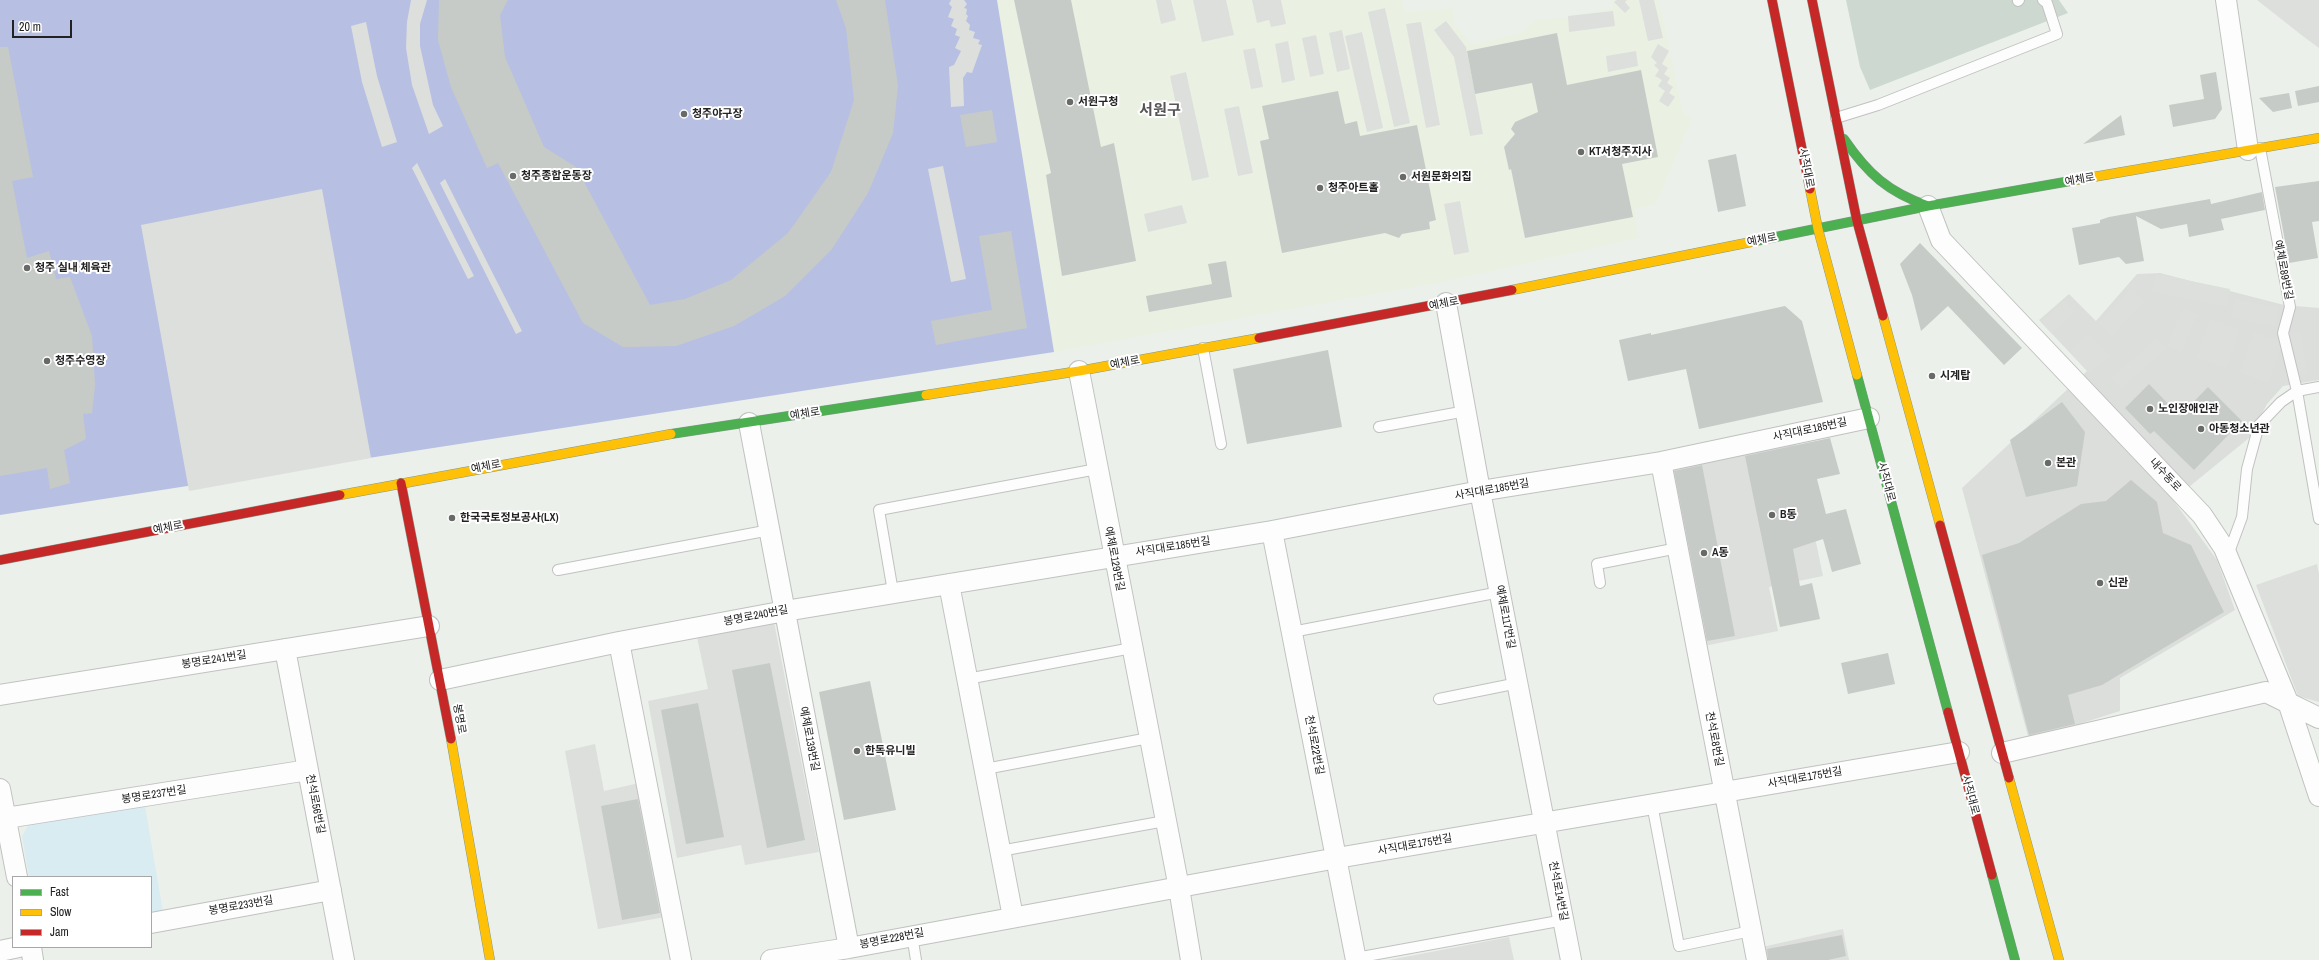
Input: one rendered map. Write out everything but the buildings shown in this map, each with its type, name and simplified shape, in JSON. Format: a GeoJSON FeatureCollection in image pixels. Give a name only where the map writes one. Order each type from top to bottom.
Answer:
{"type":"FeatureCollection","features":[{"type":"Feature","properties":{"kind":"street","name":"사직대로"},"geometry":{"type":"LineString","coordinates":[[1772,0],[1818,229],[2015,960]]}},
{"type":"Feature","properties":{"kind":"street"},"geometry":{"type":"LineString","coordinates":[[1812,0],[1857,221],[2059,960]]}},
{"type":"Feature","properties":{"kind":"street"},"geometry":{"type":"LineString","coordinates":[[2226,0],[2254,149]]}},
{"type":"Feature","properties":{"kind":"street"},"geometry":{"type":"LineString","coordinates":[[1840,134],[1867,170],[1885,188],[1904,198],[1928,206]]}},
{"type":"Feature","properties":{"kind":"street","name":"예체로"},"geometry":{"type":"LineString","coordinates":[[0,560],[627,441],[1079,371],[1446,303],[1928,206],[2319,138]]}},
{"type":"Feature","properties":{"kind":"street","name":"내수동로"},"geometry":{"type":"LineString","coordinates":[[1928,206],[1941,240],[2202,515],[2224,548],[2288,702],[2319,796]]}},
{"type":"Feature","properties":{"kind":"street","name":"예체로117번길"},"geometry":{"type":"LineString","coordinates":[[1446,303],[1480,491],[1545,823]]}},
{"type":"Feature","properties":{"kind":"street","name":"예체로129번길"},"geometry":{"type":"LineString","coordinates":[[1079,371],[1179,888],[1191,960]]}},
{"type":"Feature","properties":{"kind":"street","name":"사직대로185번길"},"geometry":{"type":"LineString","coordinates":[[1114,556],[1272,531],[1480,491],[1661,462],[1869,418]]}},
{"type":"Feature","properties":{"kind":"street","name":"예체로139번길"},"geometry":{"type":"LineString","coordinates":[[749,423],[849,948]]}},
{"type":"Feature","properties":{"kind":"street","name":"천석로8번길"},"geometry":{"type":"LineString","coordinates":[[1661,462],[1757,960]]}},
{"type":"Feature","properties":{"kind":"street","name":"봉명로"},"geometry":{"type":"LineString","coordinates":[[401,483],[440,680],[490,960]]}},
{"type":"Feature","properties":{"kind":"street","name":"천석로22번길"},"geometry":{"type":"LineString","coordinates":[[1272,531],[1356,959]]}},
{"type":"Feature","properties":{"kind":"street","name":"봉명로240번길"},"geometry":{"type":"LineString","coordinates":[[440,680],[619,642],[785,611],[1114,556]]}},
{"type":"Feature","properties":{"kind":"street"},"geometry":{"type":"LineString","coordinates":[[948,584],[1013,917]]}},
{"type":"Feature","properties":{"kind":"street","name":"봉명로241번길"},"geometry":{"type":"LineString","coordinates":[[0,694],[429,626]]}},
{"type":"Feature","properties":{"kind":"street"},"geometry":{"type":"LineString","coordinates":[[619,642],[681,960]]}},
{"type":"Feature","properties":{"kind":"street","name":"천석로56번길"},"geometry":{"type":"LineString","coordinates":[[285,649],[344,960]]}},
{"type":"Feature","properties":{"kind":"street"},"geometry":{"type":"LineString","coordinates":[[2002,753],[2266,692],[2288,702],[2314,717],[2319,718]]}},
{"type":"Feature","properties":{"kind":"street","name":"사직대로175번길"},"geometry":{"type":"LineString","coordinates":[[1179,888],[1337,858],[1958,752]]}},
{"type":"Feature","properties":{"kind":"street","name":"봉명로237번길"},"geometry":{"type":"LineString","coordinates":[[3,818],[308,770]]}},
{"type":"Feature","properties":{"kind":"street"},"geometry":{"type":"LineString","coordinates":[[0,789],[3,818],[17,876]]}},
{"type":"Feature","properties":{"kind":"street","name":"천석로14번길"},"geometry":{"type":"LineString","coordinates":[[1545,823],[1571,960]]}},
{"type":"Feature","properties":{"kind":"street","name":"봉명로228번길"},"geometry":{"type":"LineString","coordinates":[[771,960],[849,948],[912,935],[1179,888]]}},
{"type":"Feature","properties":{"kind":"street","name":"봉명로233번길"},"geometry":{"type":"LineString","coordinates":[[152,923],[330,890]]}},
{"type":"Feature","properties":{"kind":"street"},"geometry":{"type":"LineString","coordinates":[[0,951],[14,948]]}},
{"type":"Feature","properties":{"kind":"street"},"geometry":{"type":"LineString","coordinates":[[31,948],[33,960]]}},
{"type":"Feature","properties":{"kind":"lane"},"geometry":{"type":"LineString","coordinates":[[1836,118],[1878,105],[2057,34],[2048,3],[2043,0]]}},
{"type":"Feature","properties":{"kind":"lane","name":"예체로89번길"},"geometry":{"type":"LineString","coordinates":[[2254,149],[2290,307],[2283,333],[2297,391],[2319,519]]}},
{"type":"Feature","properties":{"kind":"lane"},"geometry":{"type":"LineString","coordinates":[[1203,348],[1221,444]]}},
{"type":"Feature","properties":{"kind":"lane"},"geometry":{"type":"LineString","coordinates":[[2228,557],[2242,517],[2247,469],[2259,425],[2281,402],[2297,391],[2319,387]]}},
{"type":"Feature","properties":{"kind":"lane"},"geometry":{"type":"LineString","coordinates":[[1379,428],[1466,411]]}},
{"type":"Feature","properties":{"kind":"lane"},"geometry":{"type":"LineString","coordinates":[[894,592],[880,510],[1097,469]]}},
{"type":"Feature","properties":{"kind":"lane"},"geometry":{"type":"LineString","coordinates":[[558,570],[770,530]]}},
{"type":"Feature","properties":{"kind":"lane"},"geometry":{"type":"LineString","coordinates":[[1600,583],[1597,564],[1678,548]]}},
{"type":"Feature","properties":{"kind":"lane"},"geometry":{"type":"LineString","coordinates":[[1292,632],[1500,592]]}},
{"type":"Feature","properties":{"kind":"lane"},"geometry":{"type":"LineString","coordinates":[[967,679],[1132,648]]}},
{"type":"Feature","properties":{"kind":"lane"},"geometry":{"type":"LineString","coordinates":[[1439,699],[1518,683]]}},
{"type":"Feature","properties":{"kind":"lane"},"geometry":{"type":"LineString","coordinates":[[985,769],[1149,738]]}},
{"type":"Feature","properties":{"kind":"lane"},"geometry":{"type":"LineString","coordinates":[[1652,804],[1679,946],[1751,931]]}},
{"type":"Feature","properties":{"kind":"lane"},"geometry":{"type":"LineString","coordinates":[[1000,851],[1165,821]]}},
{"type":"Feature","properties":{"kind":"lane"},"geometry":{"type":"LineString","coordinates":[[1356,959],[1564,920]]}},
{"type":"Feature","properties":{"kind":"lane"},"geometry":{"type":"LineString","coordinates":[[912,935],[916,960]]}},
{"type":"Feature","properties":{"kind":"shaded area","name":"청주종합운동장"},"geometry":{"type":"Polygon","coordinates":[[[0,0],[997,0],[1054,352],[0,515],[0,0]]]}},
{"type":"Feature","properties":{"kind":"shaded area"},"geometry":{"type":"Polygon","coordinates":[[[411,0],[427,0],[420,24],[420,46],[433,105],[443,126],[429,134],[412,85],[406,48],[407,22],[411,0]]]}},
{"type":"Feature","properties":{"kind":"shaded area"},"geometry":{"type":"Polygon","coordinates":[[[951,0],[964,0],[967,4],[964,8],[967,9],[966,14],[968,16],[966,21],[970,25],[969,30],[975,32],[973,38],[980,40],[978,44],[982,45],[972,73],[967,72],[963,78],[964,106],[951,107],[949,67],[954,65],[961,51],[955,48],[960,37],[955,35],[957,29],[951,26],[954,19],[948,17],[952,7],[949,4],[951,0]]]}},
{"type":"Feature","properties":{"kind":"shaded area"},"geometry":{"type":"Polygon","coordinates":[[[997,0],[1402,0],[1405,12],[1453,8],[1454,25],[1472,44],[1523,32],[1536,19],[1561,18],[1612,8],[1613,0],[1659,0],[1683,112],[1692,119],[1656,204],[1634,209],[1639,238],[1448,281],[1054,352],[997,0]]]}},
{"type":"Feature","properties":{"kind":"shaded area"},"geometry":{"type":"Polygon","coordinates":[[[1156,0],[1171,0],[1176,20],[1161,24],[1156,0]]]}},
{"type":"Feature","properties":{"kind":"shaded area"},"geometry":{"type":"Polygon","coordinates":[[[1193,0],[1226,0],[1234,35],[1202,42],[1193,0]]]}},
{"type":"Feature","properties":{"kind":"shaded area"},"geometry":{"type":"Polygon","coordinates":[[[1252,0],[1281,0],[1286,24],[1271,27],[1269,20],[1257,23],[1252,0]]]}},
{"type":"Feature","properties":{"kind":"shaded area"},"geometry":{"type":"Polygon","coordinates":[[[1617,0],[1627,0],[1625,2],[1630,8],[1625,13],[1614,2],[1617,0]]]}},
{"type":"Feature","properties":{"kind":"shaded area"},"geometry":{"type":"Polygon","coordinates":[[[1639,0],[1654,0],[1663,38],[1648,41],[1639,0]]]}},
{"type":"Feature","properties":{"kind":"shaded area"},"geometry":{"type":"Polygon","coordinates":[[[1846,0],[2059,0],[2068,13],[1870,90],[1860,67],[1846,0]]]}},
{"type":"Feature","properties":{"kind":"shaded area"},"geometry":{"type":"Polygon","coordinates":[[[2257,0],[2319,0],[2319,48],[2304,37],[2257,0]]]}},
{"type":"Feature","properties":{"kind":"shaded area"},"geometry":{"type":"Polygon","coordinates":[[[1385,8],[1410,123],[1394,127],[1368,12],[1385,8]]]}},
{"type":"Feature","properties":{"kind":"shaded area"},"geometry":{"type":"Polygon","coordinates":[[[1613,11],[1615,26],[1569,32],[1568,16],[1613,11]]]}},
{"type":"Feature","properties":{"kind":"shaded area"},"geometry":{"type":"Polygon","coordinates":[[[1446,21],[1466,47],[1483,134],[1470,136],[1454,57],[1434,30],[1446,21]]]}},
{"type":"Feature","properties":{"kind":"shaded area"},"geometry":{"type":"Polygon","coordinates":[[[366,22],[377,76],[397,142],[382,147],[362,82],[351,26],[366,22]]]}},
{"type":"Feature","properties":{"kind":"shaded area"},"geometry":{"type":"Polygon","coordinates":[[[1421,22],[1440,125],[1426,128],[1406,24],[1421,22]]]}},
{"type":"Feature","properties":{"kind":"shaded area"},"geometry":{"type":"Polygon","coordinates":[[[1342,30],[1350,69],[1337,72],[1329,33],[1342,30]]]}},
{"type":"Feature","properties":{"kind":"shaded area"},"geometry":{"type":"Polygon","coordinates":[[[1362,32],[1383,128],[1367,132],[1345,36],[1362,32]]]}},
{"type":"Feature","properties":{"kind":"shaded area"},"geometry":{"type":"Polygon","coordinates":[[[1316,35],[1324,74],[1310,77],[1302,38],[1316,35]]]}},
{"type":"Feature","properties":{"kind":"shaded area"},"geometry":{"type":"Polygon","coordinates":[[[1288,41],[1295,80],[1282,83],[1275,44],[1288,41]]]}},
{"type":"Feature","properties":{"kind":"shaded area"},"geometry":{"type":"Polygon","coordinates":[[[1658,44],[1669,51],[1662,64],[1668,68],[1664,74],[1670,78],[1667,83],[1673,87],[1669,93],[1675,97],[1668,107],[1659,101],[1665,91],[1658,86],[1662,80],[1655,76],[1659,70],[1654,65],[1657,63],[1651,57],[1658,44]]]}},
{"type":"Feature","properties":{"kind":"shaded area"},"geometry":{"type":"Polygon","coordinates":[[[1255,48],[1263,87],[1251,89],[1243,50],[1255,48]]]}},
{"type":"Feature","properties":{"kind":"shaded area"},"geometry":{"type":"Polygon","coordinates":[[[1636,51],[1638,66],[1608,72],[1606,56],[1636,51]]]}},
{"type":"Feature","properties":{"kind":"shaded area"},"geometry":{"type":"Polygon","coordinates":[[[1186,72],[1209,177],[1192,181],[1170,76],[1186,72]]]}},
{"type":"Feature","properties":{"kind":"shaded area"},"geometry":{"type":"Polygon","coordinates":[[[1239,106],[1253,173],[1238,176],[1224,109],[1239,106]]]}},
{"type":"Feature","properties":{"kind":"shaded area"},"geometry":{"type":"Polygon","coordinates":[[[417,163],[474,276],[468,279],[412,168],[417,163]]]}},
{"type":"Feature","properties":{"kind":"shaded area"},"geometry":{"type":"Polygon","coordinates":[[[943,166],[966,279],[951,282],[928,169],[943,166]]]}},
{"type":"Feature","properties":{"kind":"shaded area"},"geometry":{"type":"Polygon","coordinates":[[[445,179],[522,331],[516,334],[440,183],[445,179]]]}},
{"type":"Feature","properties":{"kind":"shaded area"},"geometry":{"type":"Polygon","coordinates":[[[322,189],[371,458],[189,491],[141,225],[322,189]]]}},
{"type":"Feature","properties":{"kind":"shaded area"},"geometry":{"type":"Polygon","coordinates":[[[1460,201],[1469,252],[1454,255],[1444,204],[1460,201]]]}},
{"type":"Feature","properties":{"kind":"shaded area"},"geometry":{"type":"Polygon","coordinates":[[[1182,205],[1187,223],[1148,232],[1144,214],[1182,205]]]}},
{"type":"Feature","properties":{"kind":"shaded area"},"geometry":{"type":"Polygon","coordinates":[[[2160,273],[2284,305],[2319,308],[2319,380],[2283,386],[2267,404],[2249,438],[2173,500],[2217,560],[2235,610],[2120,678],[2120,711],[2029,740],[1962,488],[2087,371],[2039,320],[2069,294],[2096,321],[2137,274],[2160,273]]]}},
{"type":"Feature","properties":{"kind":"shaded area"},"geometry":{"type":"Polygon","coordinates":[[[2156,274],[2230,289],[2227,306],[2152,291],[2156,274]]]}},
{"type":"Feature","properties":{"kind":"shaded area"},"geometry":{"type":"Polygon","coordinates":[[[2131,288],[2145,302],[2112,336],[2098,322],[2131,288]]]}},
{"type":"Feature","properties":{"kind":"shaded area"},"geometry":{"type":"Polygon","coordinates":[[[2235,299],[2279,308],[2275,326],[2231,318],[2235,299]]]}},
{"type":"Feature","properties":{"kind":"shaded area"},"geometry":{"type":"Polygon","coordinates":[[[2064,300],[2075,312],[2052,334],[2041,322],[2064,300]]]}},
{"type":"Feature","properties":{"kind":"shaded area"},"geometry":{"type":"Polygon","coordinates":[[[2182,309],[2197,314],[2182,352],[2167,346],[2182,309]]]}},
{"type":"Feature","properties":{"kind":"shaded area"},"geometry":{"type":"Polygon","coordinates":[[[2210,319],[2240,330],[2226,368],[2196,357],[2210,319]]]}},
{"type":"Feature","properties":{"kind":"shaded area"},"geometry":{"type":"Polygon","coordinates":[[[2300,331],[2308,374],[2296,376],[2287,333],[2300,331]]]}},
{"type":"Feature","properties":{"kind":"shaded area"},"geometry":{"type":"Polygon","coordinates":[[[2254,332],[2283,343],[2268,383],[2240,372],[2254,332]]]}},
{"type":"Feature","properties":{"kind":"shaded area"},"geometry":{"type":"Polygon","coordinates":[[[2088,334],[2110,356],[2091,373],[2070,352],[2088,334]]]}},
{"type":"Feature","properties":{"kind":"shaded area"},"geometry":{"type":"Polygon","coordinates":[[[2157,337],[2167,348],[2121,389],[2111,378],[2157,337]]]}},
{"type":"Feature","properties":{"kind":"shaded area"},"geometry":{"type":"Polygon","coordinates":[[[1795,441],[1823,576],[1769,587],[1778,631],[1704,646],[1670,467],[1795,441]]]}},
{"type":"Feature","properties":{"kind":"shaded area"},"geometry":{"type":"Polygon","coordinates":[[[2317,564],[2319,574],[2319,702],[2298,696],[2256,585],[2317,564]]]}},
{"type":"Feature","properties":{"kind":"shaded area"},"geometry":{"type":"Polygon","coordinates":[[[774,622],[819,852],[745,865],[741,845],[677,858],[648,701],[708,689],[697,637],[774,622]]]}},
{"type":"Feature","properties":{"kind":"shaded area"},"geometry":{"type":"Polygon","coordinates":[[[595,744],[604,791],[639,783],[665,917],[598,929],[565,751],[595,744]]]}},
{"type":"Feature","properties":{"kind":"shaded area"},"geometry":{"type":"Polygon","coordinates":[[[145,806],[163,912],[152,914],[152,876],[29,876],[22,836],[29,824],[145,806]]]}},
{"type":"Feature","properties":{"kind":"shaded area"},"geometry":{"type":"Polygon","coordinates":[[[1843,929],[1849,960],[1764,960],[1762,947],[1843,929]]]}},
{"type":"Feature","properties":{"kind":"shaded area"},"geometry":{"type":"Polygon","coordinates":[[[1509,937],[1514,960],[1389,960],[1509,937]]]}},
{"type":"Feature","properties":{"kind":"traffic: fast"},"geometry":{"type":"LineString","coordinates":[[1844,139],[1871,172],[1890,188],[1901,195],[1928,206]]}},
{"type":"Feature","properties":{"kind":"traffic: fast"},"geometry":{"type":"LineString","coordinates":[[1756,241],[1928,206],[2076,180]]}},
{"type":"Feature","properties":{"kind":"traffic: fast"},"geometry":{"type":"LineString","coordinates":[[1857,375],[1948,712]]}},
{"type":"Feature","properties":{"kind":"traffic: fast"},"geometry":{"type":"LineString","coordinates":[[671,434],[926,395]]}},
{"type":"Feature","properties":{"kind":"traffic: fast"},"geometry":{"type":"LineString","coordinates":[[1992,875],[2015,960]]}},
{"type":"Feature","properties":{"kind":"traffic: slow"},"geometry":{"type":"LineString","coordinates":[[2076,180],[2319,138]]}},
{"type":"Feature","properties":{"kind":"traffic: slow"},"geometry":{"type":"LineString","coordinates":[[1810,189],[1818,229],[1857,375]]}},
{"type":"Feature","properties":{"kind":"traffic: slow"},"geometry":{"type":"LineString","coordinates":[[1512,290],[1756,241]]}},
{"type":"Feature","properties":{"kind":"traffic: slow"},"geometry":{"type":"LineString","coordinates":[[1883,316],[1940,525]]}},
{"type":"Feature","properties":{"kind":"traffic: slow"},"geometry":{"type":"LineString","coordinates":[[926,395],[1079,371],[1259,338]]}},
{"type":"Feature","properties":{"kind":"traffic: slow"},"geometry":{"type":"LineString","coordinates":[[340,495],[671,434]]}},
{"type":"Feature","properties":{"kind":"traffic: slow"},"geometry":{"type":"LineString","coordinates":[[451,739],[490,960]]}},
{"type":"Feature","properties":{"kind":"traffic: slow"},"geometry":{"type":"LineString","coordinates":[[2009,778],[2059,960]]}},
{"type":"Feature","properties":{"kind":"traffic: jam"},"geometry":{"type":"LineString","coordinates":[[1772,0],[1810,189]]}},
{"type":"Feature","properties":{"kind":"traffic: jam"},"geometry":{"type":"LineString","coordinates":[[1812,0],[1857,221],[1883,316]]}},
{"type":"Feature","properties":{"kind":"traffic: jam"},"geometry":{"type":"LineString","coordinates":[[1259,338],[1512,290]]}},
{"type":"Feature","properties":{"kind":"traffic: jam"},"geometry":{"type":"LineString","coordinates":[[401,483],[451,739]]}},
{"type":"Feature","properties":{"kind":"traffic: jam"},"geometry":{"type":"LineString","coordinates":[[0,560],[340,495]]}},
{"type":"Feature","properties":{"kind":"traffic: jam"},"geometry":{"type":"LineString","coordinates":[[1940,525],[2009,778]]}},
{"type":"Feature","properties":{"kind":"traffic: jam"},"geometry":{"type":"LineString","coordinates":[[1948,712],[1992,875]]}},
{"type":"Feature","properties":{"kind":"place","name":"서원구청"},"geometry":{"type":"Point","coordinates":[1070,102]}},
{"type":"Feature","properties":{"kind":"place","name":"청주야구장"},"geometry":{"type":"Point","coordinates":[684,114]}},
{"type":"Feature","properties":{"kind":"place","name":"KT서청주지사"},"geometry":{"type":"Point","coordinates":[1581,152]}},
{"type":"Feature","properties":{"kind":"place","name":"청주종합운동장"},"geometry":{"type":"Point","coordinates":[513,176]}},
{"type":"Feature","properties":{"kind":"place","name":"서원문화의집"},"geometry":{"type":"Point","coordinates":[1403,177]}},
{"type":"Feature","properties":{"kind":"place","name":"청주아트홀"},"geometry":{"type":"Point","coordinates":[1320,188]}},
{"type":"Feature","properties":{"kind":"place","name":"청주 실내 체육관"},"geometry":{"type":"Point","coordinates":[27,268]}},
{"type":"Feature","properties":{"kind":"place","name":"청주수영장"},"geometry":{"type":"Point","coordinates":[47,361]}},
{"type":"Feature","properties":{"kind":"place","name":"시계탑"},"geometry":{"type":"Point","coordinates":[1932,376]}},
{"type":"Feature","properties":{"kind":"place","name":"노인장애인관"},"geometry":{"type":"Point","coordinates":[2150,409]}},
{"type":"Feature","properties":{"kind":"place","name":"아동청소년관"},"geometry":{"type":"Point","coordinates":[2201,429]}},
{"type":"Feature","properties":{"kind":"place","name":"본관"},"geometry":{"type":"Point","coordinates":[2048,463]}},
{"type":"Feature","properties":{"kind":"place","name":"B동"},"geometry":{"type":"Point","coordinates":[1772,515]}},
{"type":"Feature","properties":{"kind":"place","name":"한국국토정보공사(LX)"},"geometry":{"type":"Point","coordinates":[452,518]}},
{"type":"Feature","properties":{"kind":"place","name":"A동"},"geometry":{"type":"Point","coordinates":[1704,553]}},
{"type":"Feature","properties":{"kind":"place","name":"신관"},"geometry":{"type":"Point","coordinates":[2100,583]}},
{"type":"Feature","properties":{"kind":"place","name":"한독유니빌"},"geometry":{"type":"Point","coordinates":[857,751]}},
{"type":"Feature","properties":{"kind":"district","name":"서원구"},"geometry":{"type":"Point","coordinates":[1160,111]}}]}
